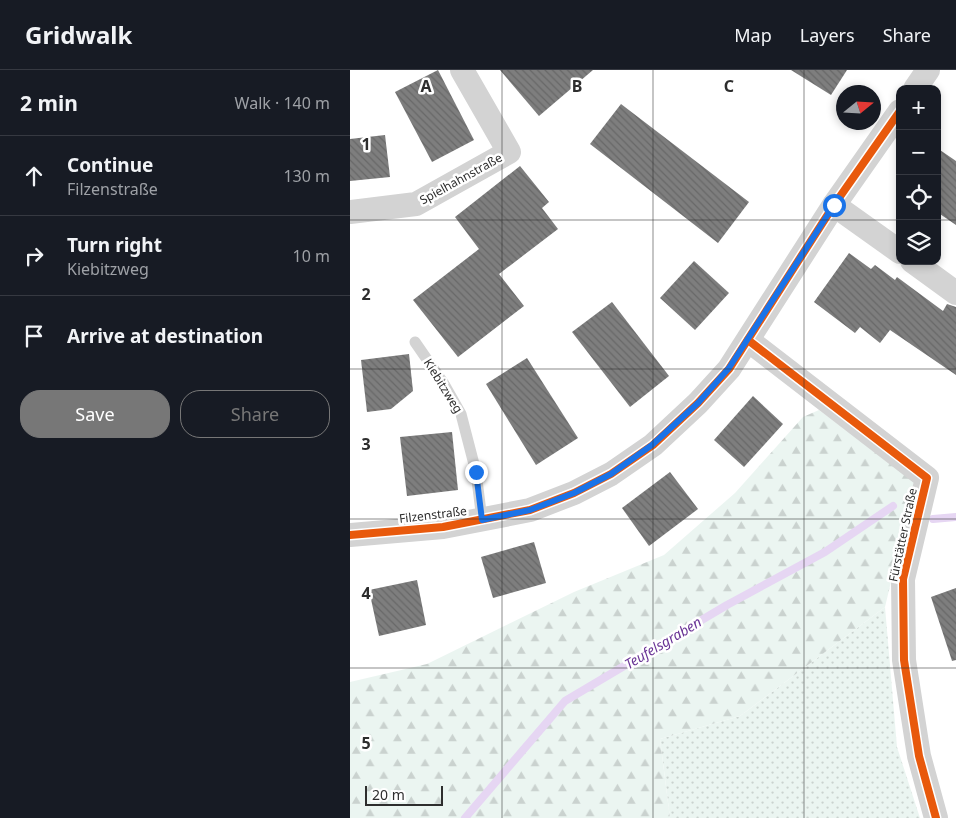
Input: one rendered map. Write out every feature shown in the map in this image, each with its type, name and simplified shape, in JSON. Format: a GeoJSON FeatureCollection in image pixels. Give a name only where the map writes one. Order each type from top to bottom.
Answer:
{"type":"FeatureCollection","features":[{"type":"Feature","properties":{"kind":"street","name":"Spielhahnstraße"},"geometry":{"type":"LineString","coordinates":[[350,212],[416,204],[509,152],[462,70]]}},
{"type":"Feature","properties":{"kind":"street"},"geometry":{"type":"LineString","coordinates":[[918,85],[928,70]]}},
{"type":"Feature","properties":{"kind":"street","name":"Filzenstraße"},"geometry":{"type":"LineString","coordinates":[[350,535],[442,527],[530,510],[574,493],[611,474],[652,445],[698,403],[729,368],[834,205],[896,117]]}},
{"type":"Feature","properties":{"kind":"street"},"geometry":{"type":"LineString","coordinates":[[834,205],[896,249]]}},
{"type":"Feature","properties":{"kind":"street"},"geometry":{"type":"LineString","coordinates":[[918,265],[956,293]]}},
{"type":"Feature","properties":{"kind":"street","name":"Fürstätter Straße"},"geometry":{"type":"LineString","coordinates":[[748,340],[927,478],[903,579],[904,660],[920,756],[936,818]]}},
{"type":"Feature","properties":{"kind":"lane","name":"Kiebitzweg"},"geometry":{"type":"LineString","coordinates":[[415,342],[444,384],[461,414],[476,472],[482,520]]}},
{"type":"Feature","properties":{"kind":"green space"},"geometry":{"type":"Polygon","coordinates":[[[819,410],[915,481],[885,607],[740,716],[660,739],[670,818],[350,818],[350,682],[427,664],[574,592],[664,555],[735,493],[803,417],[819,410]]]}},
{"type":"Feature","properties":{"kind":"green space"},"geometry":{"type":"Polygon","coordinates":[[[885,607],[897,747],[920,818],[670,818],[660,739],[740,716],[885,607]]]}},
{"type":"Feature","properties":{"kind":"building"},"geometry":{"type":"Polygon","coordinates":[[[438,70],[474,140],[432,162],[395,92],[438,70]]]}},
{"type":"Feature","properties":{"kind":"building"},"geometry":{"type":"Polygon","coordinates":[[[500,70],[593,70],[539,116],[500,70]]]}},
{"type":"Feature","properties":{"kind":"building"},"geometry":{"type":"Polygon","coordinates":[[[791,70],[847,70],[831,95],[791,70]]]}},
{"type":"Feature","properties":{"kind":"building"},"geometry":{"type":"Polygon","coordinates":[[[621,104],[749,202],[718,243],[590,144],[621,104]]]}},
{"type":"Feature","properties":{"kind":"building"},"geometry":{"type":"Polygon","coordinates":[[[385,135],[390,177],[350,181],[350,139],[385,135]]]}},
{"type":"Feature","properties":{"kind":"building"},"geometry":{"type":"Polygon","coordinates":[[[941,151],[956,161],[956,225],[941,215],[941,151]]]}},
{"type":"Feature","properties":{"kind":"building"},"geometry":{"type":"Polygon","coordinates":[[[520,166],[549,202],[542,208],[558,229],[499,274],[524,306],[458,357],[413,300],[479,249],[455,217],[520,166]]]}},
{"type":"Feature","properties":{"kind":"building"},"geometry":{"type":"Polygon","coordinates":[[[849,253],[871,269],[875,265],[895,280],[897,277],[943,311],[947,304],[956,307],[956,375],[890,330],[880,343],[860,327],[855,333],[814,302],[849,253]]]}},
{"type":"Feature","properties":{"kind":"building"},"geometry":{"type":"Polygon","coordinates":[[[694,261],[729,293],[695,330],[660,298],[694,261]]]}},
{"type":"Feature","properties":{"kind":"building"},"geometry":{"type":"Polygon","coordinates":[[[612,302],[669,376],[630,407],[572,332],[612,302]]]}},
{"type":"Feature","properties":{"kind":"building"},"geometry":{"type":"Polygon","coordinates":[[[409,354],[413,391],[391,409],[367,412],[361,360],[409,354]]]}},
{"type":"Feature","properties":{"kind":"building"},"geometry":{"type":"Polygon","coordinates":[[[527,358],[578,438],[536,465],[486,384],[527,358]]]}},
{"type":"Feature","properties":{"kind":"building"},"geometry":{"type":"Polygon","coordinates":[[[753,396],[783,424],[744,467],[714,440],[753,396]]]}},
{"type":"Feature","properties":{"kind":"building"},"geometry":{"type":"Polygon","coordinates":[[[452,432],[458,490],[407,496],[400,437],[452,432]]]}},
{"type":"Feature","properties":{"kind":"building"},"geometry":{"type":"Polygon","coordinates":[[[670,472],[698,509],[649,546],[622,508],[670,472]]]}},
{"type":"Feature","properties":{"kind":"building"},"geometry":{"type":"Polygon","coordinates":[[[534,542],[546,583],[493,598],[481,557],[534,542]]]}},
{"type":"Feature","properties":{"kind":"building"},"geometry":{"type":"Polygon","coordinates":[[[417,580],[426,625],[379,636],[369,590],[417,580]]]}},
{"type":"Feature","properties":{"kind":"building"},"geometry":{"type":"Polygon","coordinates":[[[956,588],[956,660],[952,661],[931,597],[956,588]]]}},
{"type":"Feature","properties":{"kind":"waterway","name":"Teufelsgraben"},"geometry":{"type":"LineString","coordinates":[[465,818],[565,701],[727,605],[825,552],[893,506]]}},
{"type":"Feature","properties":{"kind":"waterway","name":"Teufelsgraben"},"geometry":{"type":"LineString","coordinates":[[933,519],[956,517]]}},
{"type":"Feature","properties":{"kind":"cycle path"},"geometry":{"type":"LineString","coordinates":[[350,535],[443,527],[530,510],[574,493],[611,474],[653,445],[698,403],[729,369],[834,205],[896,117]]}},
{"type":"Feature","properties":{"kind":"cycle path"},"geometry":{"type":"LineString","coordinates":[[748,340],[927,478],[903,579],[904,660],[919,756],[936,818]]}},
{"type":"Feature","properties":{"kind":"route"},"geometry":{"type":"LineString","coordinates":[[476,472],[482,520],[530,510],[574,493],[611,474],[652,445],[698,403],[729,368],[834,205]]}}]}
